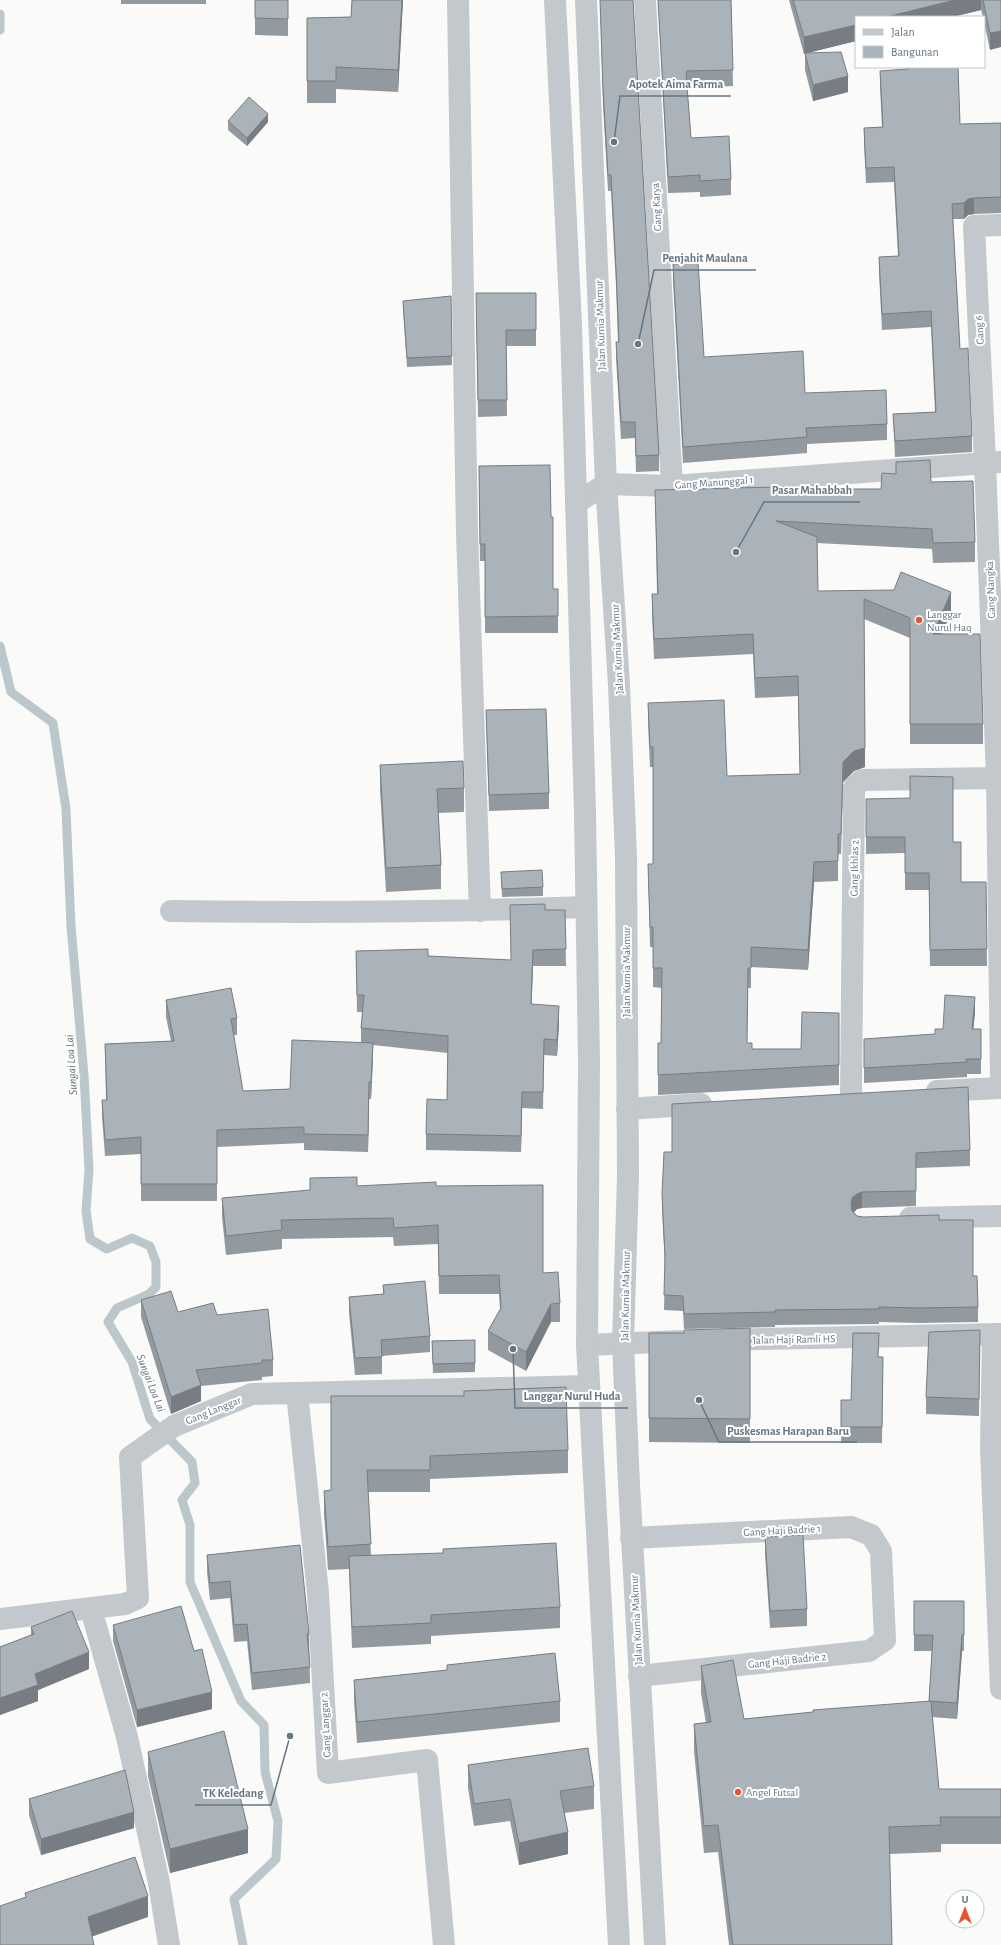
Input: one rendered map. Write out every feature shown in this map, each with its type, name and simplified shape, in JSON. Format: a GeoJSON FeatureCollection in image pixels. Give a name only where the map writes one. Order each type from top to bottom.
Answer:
{"type":"FeatureCollection","features":[{"type":"Feature","properties":{"kind":"street"},"geometry":{"type":"LineString","coordinates":[[458,0],[466,525],[480,910]]}},
{"type":"Feature","properties":{"kind":"street"},"geometry":{"type":"LineString","coordinates":[[555,0],[570,316],[586,906],[589,1063],[587,1345],[619,1945]]}},
{"type":"Feature","properties":{"kind":"street","name":"Jalan Kurnia Makmur"},"geometry":{"type":"LineString","coordinates":[[586,0],[606,484],[619,685],[625,841],[627,1184],[624,1342],[631,1538],[656,1945]]}},
{"type":"Feature","properties":{"kind":"street","name":"Gang Karya"},"geometry":{"type":"LineString","coordinates":[[644,0],[672,486]]}},
{"type":"Feature","properties":{"kind":"street","name":"Gang 6"},"geometry":{"type":"LineString","coordinates":[[993,462],[974,226],[1001,225]]}},
{"type":"Feature","properties":{"kind":"street","name":"Gang Manunggal 1"},"geometry":{"type":"LineString","coordinates":[[606,484],[672,486],[993,462]]}},
{"type":"Feature","properties":{"kind":"street","name":"Gang Nangka"},"geometry":{"type":"LineString","coordinates":[[993,462],[1001,1077]]}},
{"type":"Feature","properties":{"kind":"street"},"geometry":{"type":"LineString","coordinates":[[576,503],[606,484]]}},
{"type":"Feature","properties":{"kind":"street","name":"Gang Ikhlas 2"},"geometry":{"type":"LineString","coordinates":[[828,1096],[859,1095],[854,787],[862,780],[997,778]]}},
{"type":"Feature","properties":{"kind":"street"},"geometry":{"type":"LineString","coordinates":[[171,911],[314,913],[480,910],[586,906]]}},
{"type":"Feature","properties":{"kind":"street"},"geometry":{"type":"LineString","coordinates":[[914,1092],[1001,1088]]}},
{"type":"Feature","properties":{"kind":"street"},"geometry":{"type":"LineString","coordinates":[[626,1109],[720,1103]]}},
{"type":"Feature","properties":{"kind":"street"},"geometry":{"type":"LineString","coordinates":[[886,1219],[1001,1216]]}},
{"type":"Feature","properties":{"kind":"street"},"geometry":{"type":"LineString","coordinates":[[997,1334],[996,1449],[1001,1689]]}},
{"type":"Feature","properties":{"kind":"street","name":"Jalan Haji Ramli HS"},"geometry":{"type":"LineString","coordinates":[[587,1345],[624,1342],[997,1334]]}},
{"type":"Feature","properties":{"kind":"street","name":"Gang Langgar"},"geometry":{"type":"LineString","coordinates":[[0,1620],[125,1604],[138,1598],[130,1457],[174,1426],[252,1394],[589,1386]]}},
{"type":"Feature","properties":{"kind":"street","name":"Gang Langgar 2"},"geometry":{"type":"LineString","coordinates":[[298,1393],[318,1593],[328,1773],[427,1760],[444,1945]]}},
{"type":"Feature","properties":{"kind":"street","name":"Gang Haji Badrie 1"},"geometry":{"type":"LineString","coordinates":[[631,1538],[851,1527],[871,1535],[881,1551],[883,1594]]}},
{"type":"Feature","properties":{"kind":"street","name":"Gang Haji Badrie 2"},"geometry":{"type":"LineString","coordinates":[[639,1676],[869,1651],[885,1640],[883,1594]]}},
{"type":"Feature","properties":{"kind":"street"},"geometry":{"type":"LineString","coordinates":[[91,1608],[127,1737],[159,1883],[168,1945]]}},
{"type":"Feature","properties":{"kind":"building"},"geometry":{"type":"Polygon","coordinates":[[[255,0],[288,0],[288,19],[255,18],[255,0]]]}},
{"type":"Feature","properties":{"kind":"building"},"geometry":{"type":"Polygon","coordinates":[[[352,0],[402,0],[398,70],[336,67],[336,81],[307,81],[307,18],[351,17],[352,0]]]}},
{"type":"Feature","properties":{"kind":"building"},"geometry":{"type":"Polygon","coordinates":[[[600,0],[633,0],[659,455],[636,456],[635,422],[621,422],[616,342],[619,342],[616,269],[611,175],[608,175],[600,0]]]}},
{"type":"Feature","properties":{"kind":"building"},"geometry":{"type":"Polygon","coordinates":[[[658,0],[731,0],[733,70],[687,71],[686,73],[691,138],[729,136],[731,179],[700,181],[700,175],[668,177],[658,0]]]}},
{"type":"Feature","properties":{"kind":"building"},"geometry":{"type":"Polygon","coordinates":[[[793,0],[955,0],[890,16],[855,16],[855,25],[804,37],[793,0]]]}},
{"type":"Feature","properties":{"kind":"building"},"geometry":{"type":"Polygon","coordinates":[[[983,0],[1001,0],[1001,31],[990,33],[983,0]]]}},
{"type":"Feature","properties":{"kind":"building"},"geometry":{"type":"Polygon","coordinates":[[[841,52],[848,76],[813,85],[805,53],[841,52]]]}},
{"type":"Feature","properties":{"kind":"building"},"geometry":{"type":"Polygon","coordinates":[[[958,68],[960,124],[1001,123],[1001,197],[974,198],[968,199],[964,203],[952,204],[960,349],[968,348],[972,436],[895,441],[893,414],[936,412],[931,311],[882,314],[879,257],[899,256],[894,167],[866,168],[864,128],[883,127],[880,71],[958,68]]]}},
{"type":"Feature","properties":{"kind":"building"},"geometry":{"type":"Polygon","coordinates":[[[249,97],[268,114],[247,138],[228,121],[249,97]]]}},
{"type":"Feature","properties":{"kind":"building"},"geometry":{"type":"Polygon","coordinates":[[[698,262],[704,357],[803,351],[805,393],[886,390],[887,424],[806,428],[807,437],[683,447],[673,264],[698,262]]]}},
{"type":"Feature","properties":{"kind":"building"},"geometry":{"type":"Polygon","coordinates":[[[476,293],[536,293],[536,330],[506,330],[507,400],[478,400],[476,293]]]}},
{"type":"Feature","properties":{"kind":"building"},"geometry":{"type":"Polygon","coordinates":[[[451,296],[452,356],[407,358],[403,301],[451,296]]]}},
{"type":"Feature","properties":{"kind":"building"},"geometry":{"type":"Polygon","coordinates":[[[930,460],[931,482],[973,481],[975,542],[933,543],[932,529],[776,521],[817,537],[818,591],[894,590],[901,572],[951,592],[933,634],[980,634],[983,724],[910,724],[910,618],[864,599],[865,748],[854,751],[843,762],[841,834],[838,834],[838,861],[814,862],[808,950],[751,947],[751,968],[748,968],[747,1043],[752,1043],[752,1049],[801,1049],[802,1012],[839,1013],[839,1065],[658,1075],[658,1043],[661,1043],[662,968],[653,968],[653,927],[650,927],[648,864],[653,864],[653,747],[650,747],[648,703],[724,700],[727,776],[800,774],[798,676],[755,678],[753,634],[654,639],[652,594],[658,594],[655,490],[815,486],[815,489],[881,489],[882,473],[896,474],[896,462],[930,460]]]}},
{"type":"Feature","properties":{"kind":"building"},"geometry":{"type":"Polygon","coordinates":[[[550,465],[551,517],[553,517],[553,589],[558,589],[558,616],[485,617],[485,544],[480,544],[479,466],[550,465]]]}},
{"type":"Feature","properties":{"kind":"building"},"geometry":{"type":"Polygon","coordinates":[[[546,709],[549,793],[489,795],[486,710],[546,709]]]}},
{"type":"Feature","properties":{"kind":"building"},"geometry":{"type":"Polygon","coordinates":[[[463,761],[464,788],[437,789],[441,865],[386,868],[380,765],[463,761]]]}},
{"type":"Feature","properties":{"kind":"building"},"geometry":{"type":"Polygon","coordinates":[[[910,776],[953,777],[953,842],[961,842],[961,882],[986,882],[987,949],[930,950],[929,873],[905,873],[905,837],[866,837],[866,799],[910,798],[910,776]]]}},
{"type":"Feature","properties":{"kind":"building"},"geometry":{"type":"Polygon","coordinates":[[[542,870],[543,887],[502,889],[501,872],[542,870]]]}},
{"type":"Feature","properties":{"kind":"building"},"geometry":{"type":"Polygon","coordinates":[[[545,904],[545,910],[565,910],[566,949],[533,950],[531,1004],[559,1006],[557,1040],[544,1039],[543,1092],[522,1092],[521,1136],[426,1134],[427,1099],[447,1100],[448,1036],[361,1028],[364,995],[357,995],[356,951],[428,949],[428,956],[511,960],[510,905],[545,904]]]}},
{"type":"Feature","properties":{"kind":"building"},"geometry":{"type":"Polygon","coordinates":[[[231,988],[237,1018],[231,1019],[243,1091],[290,1089],[292,1040],[373,1043],[371,1082],[369,1082],[368,1135],[304,1134],[304,1127],[217,1130],[217,1184],[141,1184],[141,1137],[105,1140],[102,1100],[107,1100],[105,1044],[174,1041],[166,1000],[231,988]]]}},
{"type":"Feature","properties":{"kind":"building"},"geometry":{"type":"Polygon","coordinates":[[[945,995],[975,997],[972,1029],[981,1029],[981,1059],[966,1059],[967,1062],[864,1068],[864,1039],[935,1034],[935,1029],[943,1029],[945,995]]]}},
{"type":"Feature","properties":{"kind":"building"},"geometry":{"type":"Polygon","coordinates":[[[968,1087],[970,1150],[916,1153],[916,1191],[862,1192],[852,1198],[851,1205],[852,1211],[857,1216],[863,1217],[939,1215],[939,1220],[973,1220],[973,1276],[977,1276],[978,1307],[879,1307],[879,1309],[775,1310],[775,1312],[684,1314],[683,1296],[664,1295],[665,1256],[662,1194],[664,1152],[672,1152],[672,1104],[968,1087]]]}},
{"type":"Feature","properties":{"kind":"building"},"geometry":{"type":"Polygon","coordinates":[[[357,1177],[357,1186],[436,1182],[436,1186],[543,1185],[543,1273],[558,1272],[560,1303],[551,1304],[526,1352],[488,1331],[501,1308],[499,1275],[439,1276],[438,1225],[394,1228],[393,1218],[281,1220],[282,1230],[226,1236],[222,1198],[310,1190],[310,1178],[357,1177]]]}},
{"type":"Feature","properties":{"kind":"building"},"geometry":{"type":"Polygon","coordinates":[[[425,1281],[430,1336],[381,1340],[382,1357],[355,1358],[349,1297],[384,1294],[383,1285],[425,1281]]]}},
{"type":"Feature","properties":{"kind":"building"},"geometry":{"type":"Polygon","coordinates":[[[171,1291],[178,1312],[213,1303],[217,1315],[268,1309],[273,1360],[262,1360],[262,1363],[196,1370],[201,1385],[171,1397],[141,1300],[171,1291]]]}},
{"type":"Feature","properties":{"kind":"building"},"geometry":{"type":"Polygon","coordinates":[[[750,1328],[750,1419],[649,1418],[649,1333],[684,1333],[684,1330],[750,1328]]]}},
{"type":"Feature","properties":{"kind":"building"},"geometry":{"type":"Polygon","coordinates":[[[980,1330],[979,1399],[926,1397],[929,1332],[980,1330]]]}},
{"type":"Feature","properties":{"kind":"building"},"geometry":{"type":"Polygon","coordinates":[[[853,1333],[879,1333],[878,1357],[883,1357],[882,1427],[841,1427],[841,1400],[851,1400],[853,1333]]]}},
{"type":"Feature","properties":{"kind":"building"},"geometry":{"type":"Polygon","coordinates":[[[475,1340],[475,1363],[433,1364],[432,1341],[475,1340]]]}},
{"type":"Feature","properties":{"kind":"building"},"geometry":{"type":"Polygon","coordinates":[[[566,1387],[568,1450],[430,1456],[430,1470],[367,1470],[371,1544],[328,1547],[324,1491],[331,1490],[331,1396],[464,1396],[464,1391],[566,1387]]]}},
{"type":"Feature","properties":{"kind":"building"},"geometry":{"type":"Polygon","coordinates":[[[803,1535],[807,1609],[770,1611],[765,1537],[803,1535]]]}},
{"type":"Feature","properties":{"kind":"building"},"geometry":{"type":"Polygon","coordinates":[[[556,1543],[560,1607],[431,1615],[431,1623],[352,1627],[349,1556],[443,1553],[443,1549],[556,1543]]]}},
{"type":"Feature","properties":{"kind":"building"},"geometry":{"type":"Polygon","coordinates":[[[300,1545],[309,1634],[307,1634],[310,1667],[252,1673],[247,1624],[234,1625],[230,1581],[210,1583],[207,1555],[300,1545]]]}},
{"type":"Feature","properties":{"kind":"building"},"geometry":{"type":"Polygon","coordinates":[[[914,1601],[964,1601],[964,1635],[962,1635],[957,1703],[929,1701],[933,1635],[914,1635],[914,1601]]]}},
{"type":"Feature","properties":{"kind":"building"},"geometry":{"type":"Polygon","coordinates":[[[181,1606],[194,1651],[202,1649],[212,1692],[137,1710],[113,1625],[181,1606]]]}},
{"type":"Feature","properties":{"kind":"building"},"geometry":{"type":"Polygon","coordinates":[[[72,1611],[89,1652],[35,1674],[38,1685],[0,1698],[0,1647],[34,1634],[31,1627],[72,1611]]]}},
{"type":"Feature","properties":{"kind":"building"},"geometry":{"type":"Polygon","coordinates":[[[555,1653],[560,1701],[357,1722],[354,1680],[447,1670],[447,1665],[555,1653]]]}},
{"type":"Feature","properties":{"kind":"building"},"geometry":{"type":"Polygon","coordinates":[[[733,1660],[744,1719],[813,1712],[813,1710],[931,1701],[939,1789],[1001,1789],[1001,1817],[940,1817],[941,1825],[889,1827],[892,1945],[733,1945],[718,1825],[704,1826],[694,1724],[711,1722],[701,1666],[733,1660]]]}},
{"type":"Feature","properties":{"kind":"building"},"geometry":{"type":"Polygon","coordinates":[[[224,1731],[248,1829],[170,1849],[148,1752],[224,1731]]]}},
{"type":"Feature","properties":{"kind":"building"},"geometry":{"type":"Polygon","coordinates":[[[588,1748],[594,1786],[560,1791],[568,1832],[519,1843],[510,1799],[474,1804],[468,1765],[588,1748]]]}},
{"type":"Feature","properties":{"kind":"building"},"geometry":{"type":"Polygon","coordinates":[[[125,1770],[134,1812],[41,1839],[29,1799],[125,1770]]]}},
{"type":"Feature","properties":{"kind":"building"},"geometry":{"type":"Polygon","coordinates":[[[135,1857],[148,1896],[88,1917],[94,1945],[0,1945],[0,1906],[26,1897],[25,1893],[135,1857]]]}},
{"type":"Feature","properties":{"kind":"waterway","name":"Sungai Loa Lai"},"geometry":{"type":"LineString","coordinates":[[0,14],[0,30]]}},
{"type":"Feature","properties":{"kind":"waterway","name":"Sungai Loa Lai"},"geometry":{"type":"LineString","coordinates":[[0,646],[11,692],[53,723],[66,809],[71,926],[84,1075],[89,1170],[86,1211],[90,1239],[107,1249],[132,1238],[150,1246],[156,1262],[156,1287],[149,1294],[117,1308],[108,1322],[132,1362],[150,1419],[192,1462],[195,1483],[182,1500],[190,1525],[190,1582],[241,1701],[264,1725],[265,1772],[278,1821],[276,1859],[234,1899],[243,1945]]}},
{"type":"Feature","properties":{"kind":"place","name":"Apotek Aima Farma"},"geometry":{"type":"Point","coordinates":[614,142]}},
{"type":"Feature","properties":{"kind":"place","name":"Penjahit Maulana"},"geometry":{"type":"Point","coordinates":[638,344]}},
{"type":"Feature","properties":{"kind":"place","name":"Pasar Mahabbah"},"geometry":{"type":"Point","coordinates":[736,552]}},
{"type":"Feature","properties":{"kind":"place","name":"Langgar Nurul Haq"},"geometry":{"type":"Point","coordinates":[919,620]}},
{"type":"Feature","properties":{"kind":"place","name":"Langgar Nurul Huda"},"geometry":{"type":"Point","coordinates":[513,1349]}},
{"type":"Feature","properties":{"kind":"place","name":"Puskesmas Harapan Baru"},"geometry":{"type":"Point","coordinates":[699,1400]}},
{"type":"Feature","properties":{"kind":"place","name":"TK Keledang"},"geometry":{"type":"Point","coordinates":[290,1736]}},
{"type":"Feature","properties":{"kind":"place","name":"Angel Futsal"},"geometry":{"type":"Point","coordinates":[738,1792]}}]}
